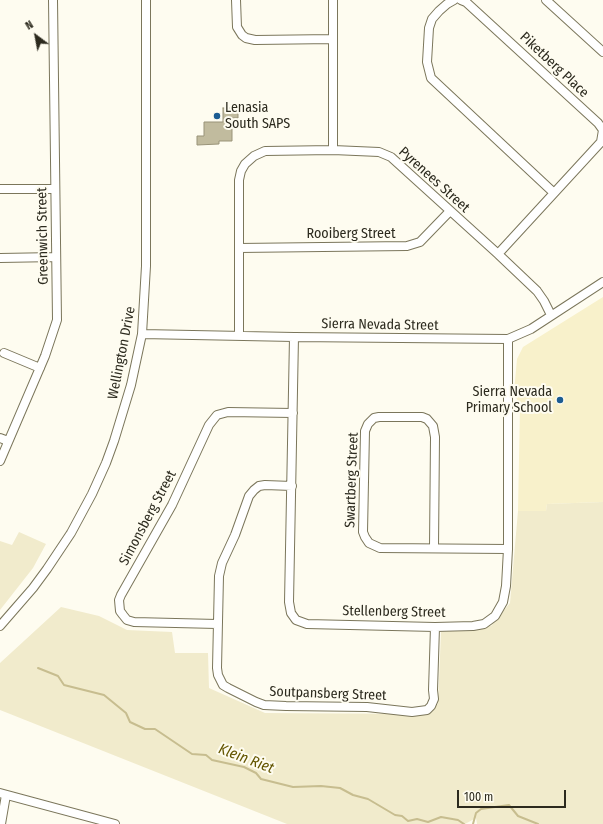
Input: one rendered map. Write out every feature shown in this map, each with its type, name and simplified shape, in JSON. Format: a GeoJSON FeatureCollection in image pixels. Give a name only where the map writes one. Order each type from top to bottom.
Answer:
{"type":"FeatureCollection","features":[{"type":"Feature","properties":{"kind":"street","name":"Greenwich Street"},"geometry":{"type":"LineString","coordinates":[[0,461],[40,368],[57,320],[53,0]]}},
{"type":"Feature","properties":{"kind":"street","name":"Wellington Drive"},"geometry":{"type":"LineString","coordinates":[[0,626],[47,570],[71,533],[92,494],[106,463],[126,404],[142,334],[146,266],[146,0]]}},
{"type":"Feature","properties":{"kind":"street"},"geometry":{"type":"LineString","coordinates":[[236,0],[237,27],[246,38],[255,40],[333,39]]}},
{"type":"Feature","properties":{"kind":"street"},"geometry":{"type":"LineString","coordinates":[[333,0],[333,150]]}},
{"type":"Feature","properties":{"kind":"street"},"geometry":{"type":"LineString","coordinates":[[454,0],[439,11],[432,19],[428,28],[427,62],[431,78],[554,193]]}},
{"type":"Feature","properties":{"kind":"street","name":"Piketberg Place"},"geometry":{"type":"LineString","coordinates":[[461,0],[466,2],[593,118],[601,127],[603,134],[601,142],[498,254]]}},
{"type":"Feature","properties":{"kind":"street"},"geometry":{"type":"LineString","coordinates":[[546,0],[603,52]]}},
{"type":"Feature","properties":{"kind":"street","name":"Pyrenees Street"},"geometry":{"type":"LineString","coordinates":[[239,335],[240,171],[254,156],[265,151],[333,150],[379,152],[387,155],[395,160],[542,296],[551,315]]}},
{"type":"Feature","properties":{"kind":"street"},"geometry":{"type":"LineString","coordinates":[[0,189],[55,189]]}},
{"type":"Feature","properties":{"kind":"street","name":"Rooiberg Street"},"geometry":{"type":"LineString","coordinates":[[239,248],[407,246],[420,242],[450,211]]}},
{"type":"Feature","properties":{"kind":"street"},"geometry":{"type":"LineString","coordinates":[[0,258],[56,257]]}},
{"type":"Feature","properties":{"kind":"street","name":"Sierra Nevada Street"},"geometry":{"type":"LineString","coordinates":[[142,334],[508,339],[531,329],[603,282]]}},
{"type":"Feature","properties":{"kind":"street","name":"Stellenberg Street"},"geometry":{"type":"LineString","coordinates":[[294,337],[290,610],[296,620],[307,624],[435,627],[481,625],[488,622],[495,616],[504,602],[508,549],[508,339]]}},
{"type":"Feature","properties":{"kind":"street"},"geometry":{"type":"LineString","coordinates":[[4,353],[40,368]]}},
{"type":"Feature","properties":{"kind":"street","name":"Simonsberg Street"},"geometry":{"type":"LineString","coordinates":[[217,624],[134,622],[127,620],[120,611],[119,600],[172,505],[210,425],[217,415],[228,412],[292,413]]}},
{"type":"Feature","properties":{"kind":"street","name":"Swartberg Street"},"geometry":{"type":"LineString","coordinates":[[434,548],[435,437],[433,426],[427,419],[422,417],[374,418],[368,424],[365,432],[364,535],[369,543],[380,548],[508,549]]}},
{"type":"Feature","properties":{"kind":"street"},"geometry":{"type":"LineString","coordinates":[[0,438],[8,441]]}},
{"type":"Feature","properties":{"kind":"street","name":"Soutpansberg Street"},"geometry":{"type":"LineString","coordinates":[[292,486],[265,485],[259,486],[254,490],[249,496],[235,536],[220,570],[217,624],[217,668],[220,680],[228,688],[264,705],[367,707],[412,712],[427,710],[434,702],[435,627]]}},
{"type":"Feature","properties":{"kind":"street"},"geometry":{"type":"LineString","coordinates":[[0,824],[3,794],[115,824]]}},
{"type":"Feature","properties":{"kind":"shaded area","name":"Sierra Nevada Primary School"},"geometry":{"type":"Polygon","coordinates":[[[603,297],[603,502],[547,504],[546,511],[518,511],[520,407],[514,392],[517,359],[523,347],[603,297]]]}},
{"type":"Feature","properties":{"kind":"shaded area"},"geometry":{"type":"Polygon","coordinates":[[[603,502],[603,824],[477,824],[476,818],[465,824],[287,824],[0,710],[0,663],[61,607],[99,616],[127,630],[172,632],[175,653],[208,653],[209,688],[265,713],[427,714],[438,704],[441,632],[491,626],[510,603],[518,511],[546,511],[547,504],[603,502]]]}},
{"type":"Feature","properties":{"kind":"shaded area"},"geometry":{"type":"Polygon","coordinates":[[[19,532],[46,544],[33,568],[0,610],[0,541],[12,545],[19,532]]]}},
{"type":"Feature","properties":{"kind":"building"},"geometry":{"type":"Polygon","coordinates":[[[223,108],[238,108],[238,118],[232,118],[232,141],[219,141],[219,144],[197,145],[197,136],[204,136],[204,122],[223,122],[223,108]]]}},
{"type":"Feature","properties":{"kind":"waterway","name":"Klein Riet"},"geometry":{"type":"LineString","coordinates":[[38,668],[58,676],[64,685],[104,695],[126,713],[130,722],[145,729],[155,729],[192,754],[206,755],[212,760],[244,767],[256,773],[261,779],[293,787],[321,786],[340,788],[353,795],[368,799],[395,815],[402,816],[408,821],[417,819],[428,822],[441,817],[458,820],[464,824]]}},
{"type":"Feature","properties":{"kind":"waterway","name":"Klein Riet"},"geometry":{"type":"LineString","coordinates":[[473,824],[476,813],[481,809],[509,805],[518,816],[538,824]]}},
{"type":"Feature","properties":{"kind":"place","name":"Lenasia South SAPS"},"geometry":{"type":"Point","coordinates":[217,116]}},
{"type":"Feature","properties":{"kind":"place","name":"Sierra Nevada Primary School"},"geometry":{"type":"Point","coordinates":[560,400]}}]}
